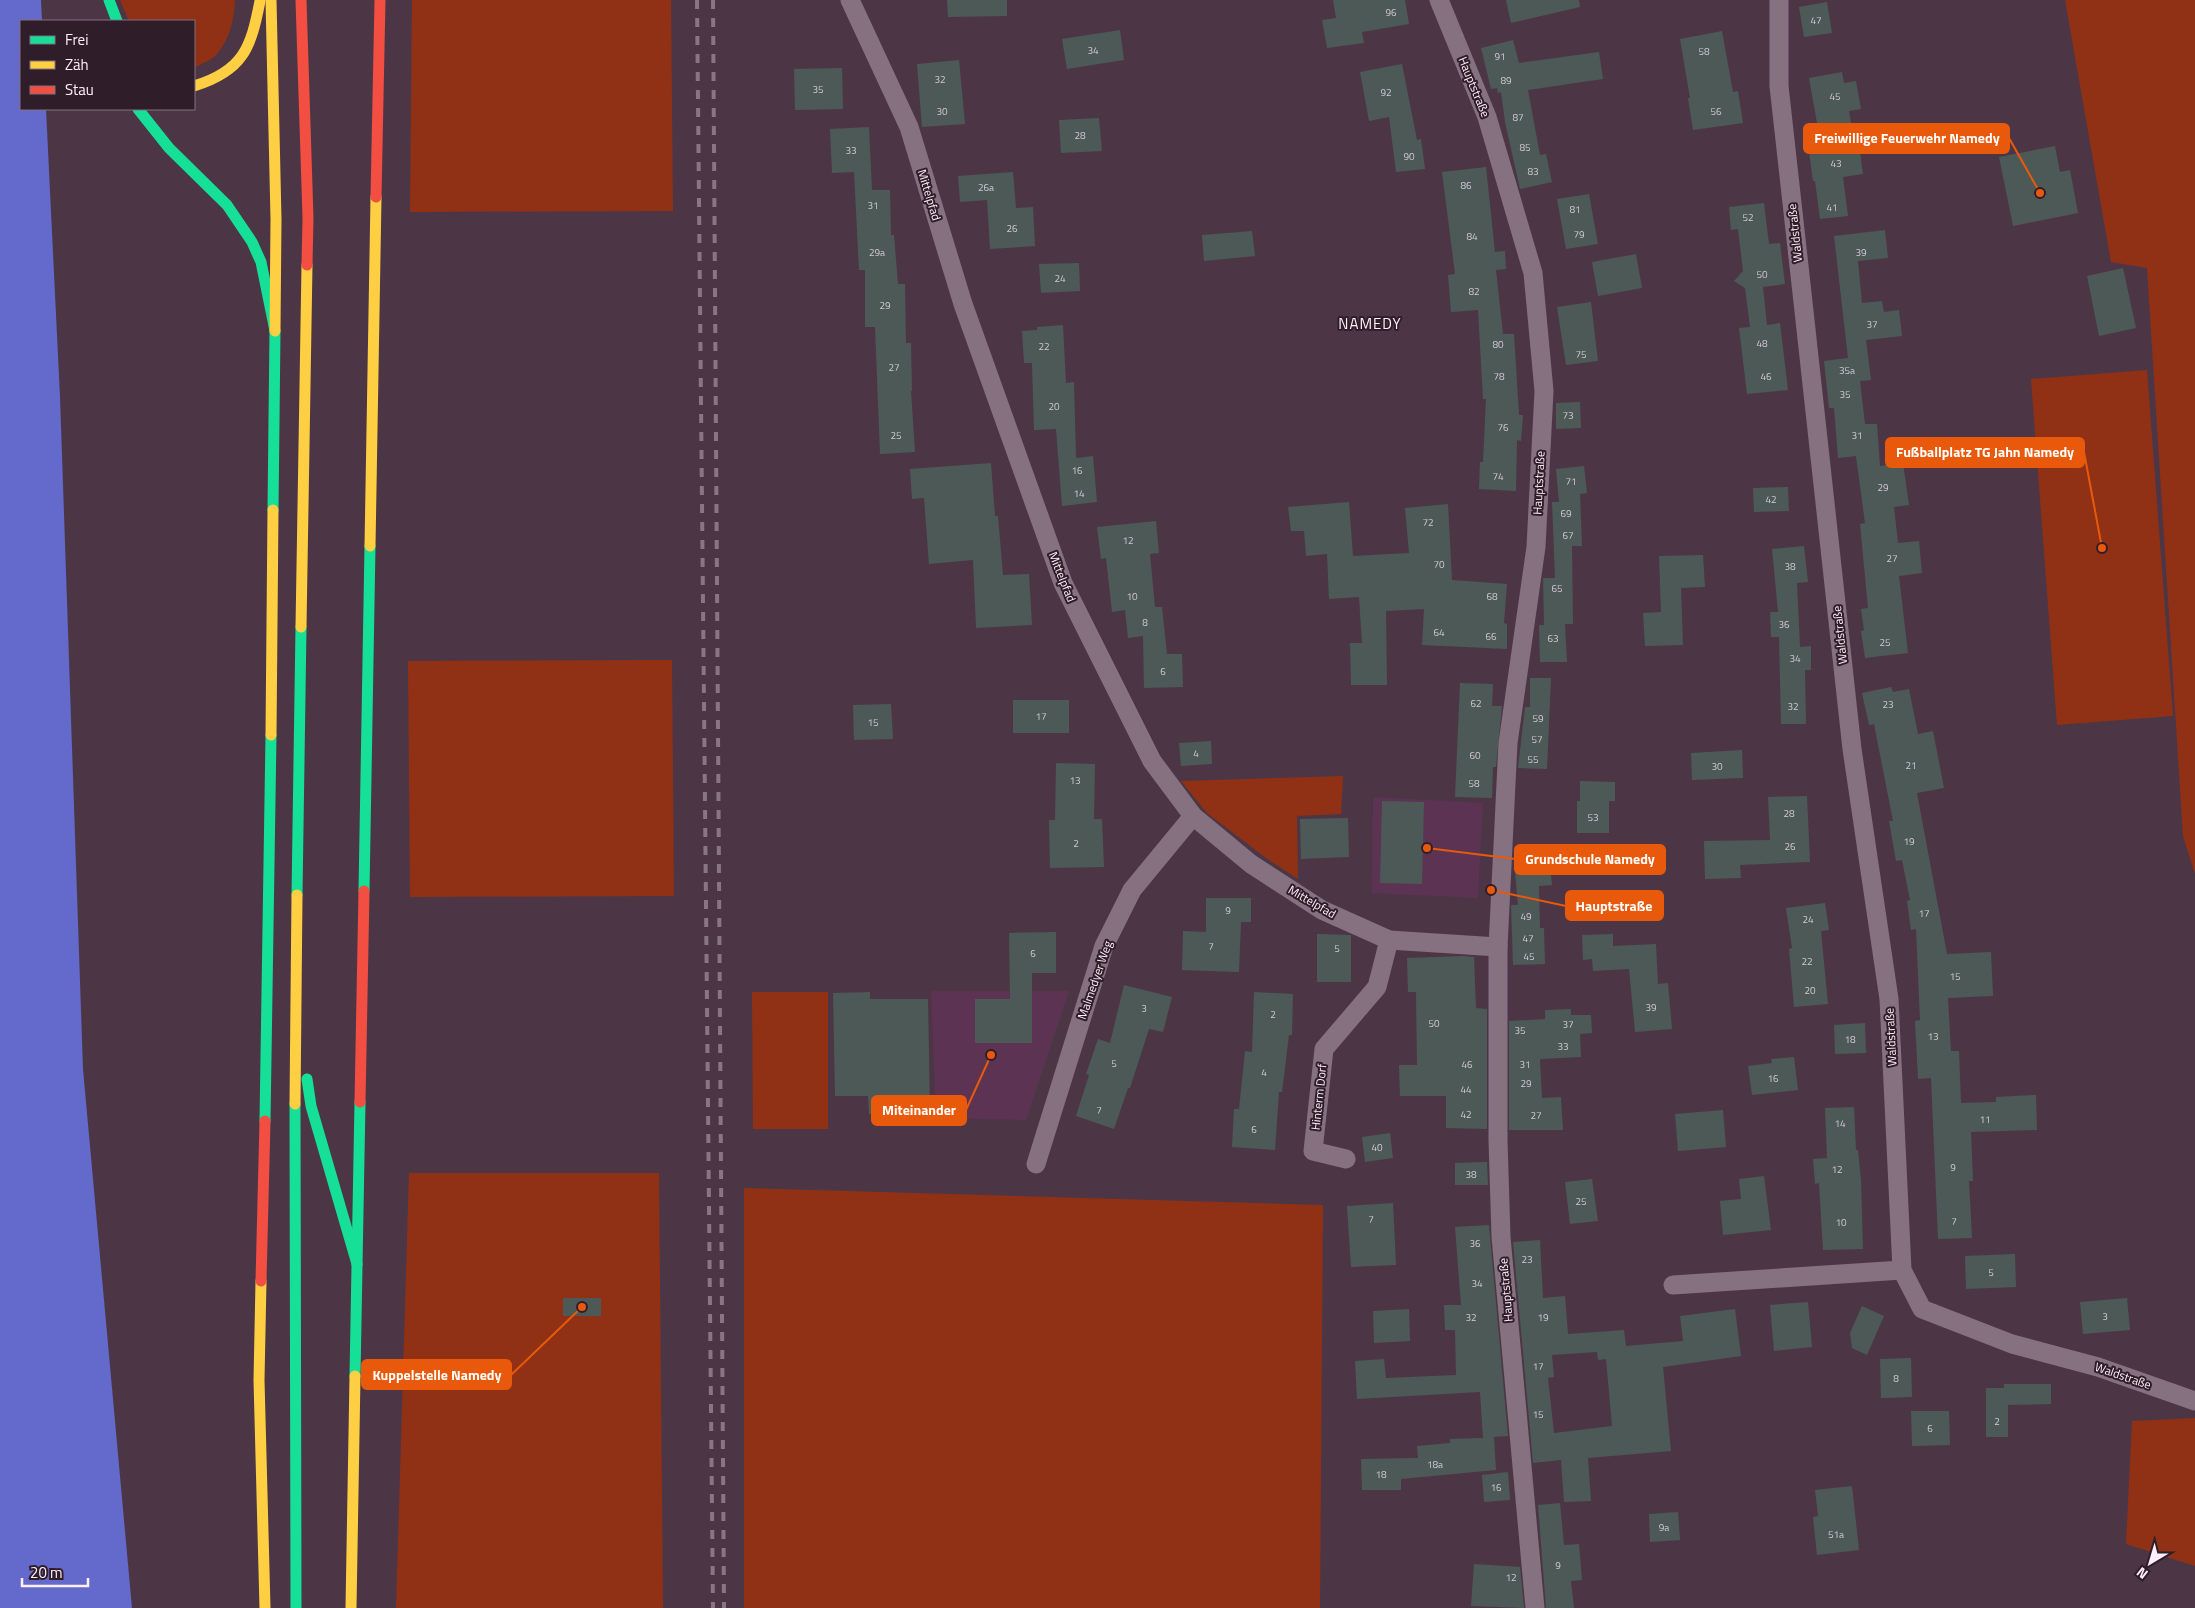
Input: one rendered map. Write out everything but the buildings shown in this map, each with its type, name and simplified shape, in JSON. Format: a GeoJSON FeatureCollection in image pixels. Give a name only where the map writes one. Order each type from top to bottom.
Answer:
{"type":"FeatureCollection","features":[{"type":"Feature","properties":{"kind":"main road"},"geometry":{"type":"LineString","coordinates":[[107,0],[107,20]]}},
{"type":"Feature","properties":{"kind":"main road"},"geometry":{"type":"LineString","coordinates":[[107,0],[117,20]]}},
{"type":"Feature","properties":{"kind":"main road"},"geometry":{"type":"LineString","coordinates":[[195,86],[207,83],[221,76],[233,68],[241,58],[250,43],[260,0]]}},
{"type":"Feature","properties":{"kind":"main road"},"geometry":{"type":"LineString","coordinates":[[264,1608],[258,1380],[268,965],[275,331],[276,219],[271,0]]}},
{"type":"Feature","properties":{"kind":"main road"},"geometry":{"type":"LineString","coordinates":[[296,1608],[295,984],[308,218],[301,0]]}},
{"type":"Feature","properties":{"kind":"main road"},"geometry":{"type":"LineString","coordinates":[[351,1608],[380,0]]}},
{"type":"Feature","properties":{"kind":"main road"},"geometry":{"type":"LineString","coordinates":[[139,110],[169,148],[227,205],[252,242],[261,262],[275,331]]}},
{"type":"Feature","properties":{"kind":"main road"},"geometry":{"type":"LineString","coordinates":[[295,984],[311,1106],[357,1264]]}},
{"type":"Feature","properties":{"kind":"street","name":"Mittelpfad"},"geometry":{"type":"LineString","coordinates":[[850,0],[909,127],[963,304],[1063,583],[1152,761],[1193,816],[1251,864],[1322,910],[1389,940],[1498,947]]}},
{"type":"Feature","properties":{"kind":"street","name":"Hauptstraße"},"geometry":{"type":"LineString","coordinates":[[1439,0],[1487,117],[1533,273],[1544,391],[1536,547],[1508,743],[1498,947],[1498,1140],[1501,1237],[1535,1608]]}},
{"type":"Feature","properties":{"kind":"street","name":"Waldstraße"},"geometry":{"type":"LineString","coordinates":[[1779,0],[1779,86],[1852,750],[1889,1000],[1902,1270],[1922,1309],[2012,1344],[2098,1367],[2195,1401]]}},
{"type":"Feature","properties":{"kind":"street","name":"Malmedyer Weg"},"geometry":{"type":"LineString","coordinates":[[1036,1164],[1104,946],[1132,890],[1193,816]]}},
{"type":"Feature","properties":{"kind":"street","name":"Hinterm Dorf"},"geometry":{"type":"LineString","coordinates":[[1346,1159],[1313,1151],[1324,1049],[1376,987],[1389,940]]}},
{"type":"Feature","properties":{"kind":"street"},"geometry":{"type":"LineString","coordinates":[[1673,1284],[1902,1270]]}},
{"type":"Feature","properties":{"kind":"shaded area"},"geometry":{"type":"Polygon","coordinates":[[[0,0],[41,0],[42,20],[20,20],[20,110],[46,110],[60,397],[83,1069],[132,1608],[0,1608],[0,0]]]}},
{"type":"Feature","properties":{"kind":"shaded area"},"geometry":{"type":"Polygon","coordinates":[[[120,0],[235,0],[234,15],[228,37],[213,58],[195,67],[195,20],[129,20],[120,0]]]}},
{"type":"Feature","properties":{"kind":"shaded area"},"geometry":{"type":"Polygon","coordinates":[[[412,0],[671,0],[673,211],[410,212],[412,0]]]}},
{"type":"Feature","properties":{"kind":"shaded area"},"geometry":{"type":"Polygon","coordinates":[[[2065,0],[2195,0],[2195,874],[2183,836],[2147,268],[2111,262],[2065,0]]]}},
{"type":"Feature","properties":{"kind":"shaded area"},"geometry":{"type":"Polygon","coordinates":[[[2147,370],[2173,716],[2057,725],[2031,379],[2147,370]]]}},
{"type":"Feature","properties":{"kind":"shaded area"},"geometry":{"type":"Polygon","coordinates":[[[672,660],[674,896],[410,897],[408,661],[672,660]]]}},
{"type":"Feature","properties":{"kind":"shaded area"},"geometry":{"type":"Polygon","coordinates":[[[1343,776],[1341,814],[1297,816],[1298,879],[1266,858],[1207,813],[1181,781],[1343,776]]]}},
{"type":"Feature","properties":{"kind":"shaded area"},"geometry":{"type":"Polygon","coordinates":[[[1373,797],[1483,803],[1478,898],[1372,893],[1373,797]]]}},
{"type":"Feature","properties":{"kind":"shaded area"},"geometry":{"type":"Polygon","coordinates":[[[931,991],[1069,991],[1026,1120],[936,1118],[931,991]]]}},
{"type":"Feature","properties":{"kind":"shaded area"},"geometry":{"type":"Polygon","coordinates":[[[752,992],[828,992],[828,1129],[753,1129],[752,992]]]}},
{"type":"Feature","properties":{"kind":"shaded area"},"geometry":{"type":"Polygon","coordinates":[[[409,1173],[659,1173],[663,1608],[396,1608],[409,1173]]]}},
{"type":"Feature","properties":{"kind":"shaded area"},"geometry":{"type":"Polygon","coordinates":[[[744,1188],[1323,1205],[1320,1608],[744,1608],[744,1188]]]}},
{"type":"Feature","properties":{"kind":"shaded area"},"geometry":{"type":"Polygon","coordinates":[[[2195,1418],[2195,1566],[2126,1544],[2132,1421],[2195,1418]]]}},
{"type":"Feature","properties":{"kind":"railway"},"geometry":{"type":"LineString","coordinates":[[697,0],[713,1608]]}},
{"type":"Feature","properties":{"kind":"railway"},"geometry":{"type":"LineString","coordinates":[[713,0],[724,1608]]}},
{"type":"Feature","properties":{"kind":"traffic: fast"},"geometry":{"type":"LineString","coordinates":[[109,0],[117,20]]}},
{"type":"Feature","properties":{"kind":"traffic: fast"},"geometry":{"type":"LineString","coordinates":[[139,110],[169,148],[227,205],[252,242],[261,262],[275,331],[273,510]]}},
{"type":"Feature","properties":{"kind":"traffic: fast"},"geometry":{"type":"LineString","coordinates":[[364,891],[370,546]]}},
{"type":"Feature","properties":{"kind":"traffic: fast"},"geometry":{"type":"LineString","coordinates":[[297,895],[301,627]]}},
{"type":"Feature","properties":{"kind":"traffic: fast"},"geometry":{"type":"LineString","coordinates":[[265,1121],[271,735]]}},
{"type":"Feature","properties":{"kind":"traffic: fast"},"geometry":{"type":"LineString","coordinates":[[307,1079],[311,1106],[357,1264]]}},
{"type":"Feature","properties":{"kind":"traffic: fast"},"geometry":{"type":"LineString","coordinates":[[355,1376],[360,1102]]}},
{"type":"Feature","properties":{"kind":"traffic: fast"},"geometry":{"type":"LineString","coordinates":[[295,1104],[296,1608]]}},
{"type":"Feature","properties":{"kind":"traffic: slow"},"geometry":{"type":"LineString","coordinates":[[271,0],[276,219],[275,331]]}},
{"type":"Feature","properties":{"kind":"traffic: slow"},"geometry":{"type":"LineString","coordinates":[[195,86],[224,73],[242,56],[253,32],[260,1]]}},
{"type":"Feature","properties":{"kind":"traffic: slow"},"geometry":{"type":"LineString","coordinates":[[370,546],[376,197]]}},
{"type":"Feature","properties":{"kind":"traffic: slow"},"geometry":{"type":"LineString","coordinates":[[301,627],[307,265]]}},
{"type":"Feature","properties":{"kind":"traffic: slow"},"geometry":{"type":"LineString","coordinates":[[271,735],[273,510]]}},
{"type":"Feature","properties":{"kind":"traffic: slow"},"geometry":{"type":"LineString","coordinates":[[295,1104],[297,895]]}},
{"type":"Feature","properties":{"kind":"traffic: slow"},"geometry":{"type":"LineString","coordinates":[[261,1281],[259,1380],[265,1608]]}},
{"type":"Feature","properties":{"kind":"traffic: slow"},"geometry":{"type":"LineString","coordinates":[[351,1608],[355,1376]]}},
{"type":"Feature","properties":{"kind":"traffic: jam"},"geometry":{"type":"LineString","coordinates":[[301,0],[308,218],[307,265]]}},
{"type":"Feature","properties":{"kind":"traffic: jam"},"geometry":{"type":"LineString","coordinates":[[376,197],[380,0]]}},
{"type":"Feature","properties":{"kind":"traffic: jam"},"geometry":{"type":"LineString","coordinates":[[360,1102],[364,891]]}},
{"type":"Feature","properties":{"kind":"traffic: jam"},"geometry":{"type":"LineString","coordinates":[[261,1281],[265,1121]]}},
{"type":"Feature","properties":{"kind":"place","name":"Freiwillige Feuerwehr Namedy"},"geometry":{"type":"Point","coordinates":[2040,193]}},
{"type":"Feature","properties":{"kind":"place","name":"Fußballplatz TG Jahn Namedy"},"geometry":{"type":"Point","coordinates":[2102,548]}},
{"type":"Feature","properties":{"kind":"place","name":"Grundschule Namedy"},"geometry":{"type":"Point","coordinates":[1427,848]}},
{"type":"Feature","properties":{"kind":"place","name":"Hauptstraße"},"geometry":{"type":"Point","coordinates":[1491,890]}},
{"type":"Feature","properties":{"kind":"place","name":"Miteinander"},"geometry":{"type":"Point","coordinates":[991,1055]}},
{"type":"Feature","properties":{"kind":"place","name":"Kuppelstelle Namedy"},"geometry":{"type":"Point","coordinates":[582,1307]}},
{"type":"Feature","properties":{"kind":"district","name":"NAMEDY"},"geometry":{"type":"Point","coordinates":[1370,324]}}]}
